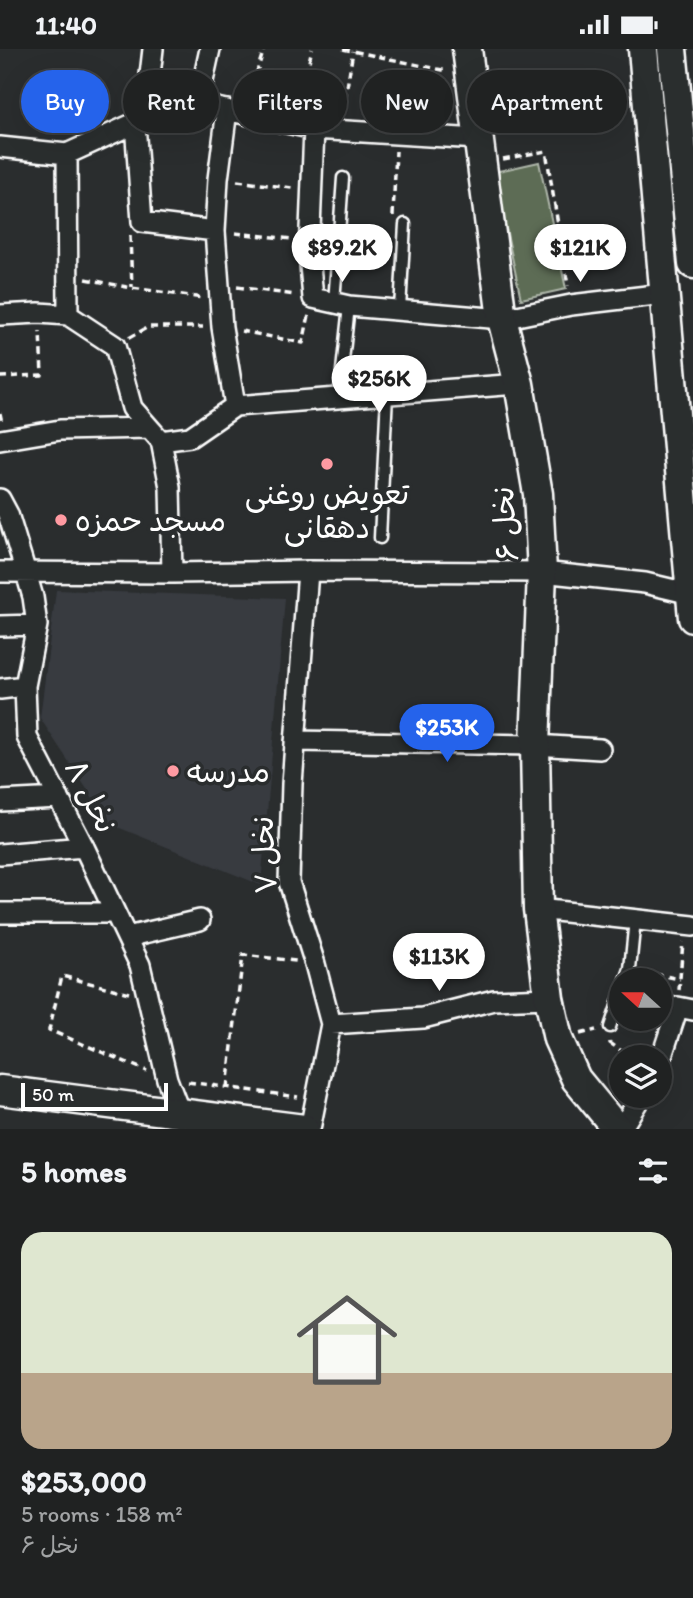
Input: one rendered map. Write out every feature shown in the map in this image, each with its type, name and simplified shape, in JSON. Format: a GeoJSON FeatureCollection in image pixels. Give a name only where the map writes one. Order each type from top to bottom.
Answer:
{"type":"FeatureCollection","features":[{"type":"Feature","properties":{"kind":"street"},"geometry":{"type":"LineString","coordinates":[[151,70],[153,49]]}},
{"type":"Feature","properties":{"kind":"street"},"geometry":{"type":"LineString","coordinates":[[205,70],[210,49]]}},
{"type":"Feature","properties":{"kind":"street"},"geometry":{"type":"LineString","coordinates":[[643,49],[692,606]]}},
{"type":"Feature","properties":{"kind":"street"},"geometry":{"type":"LineString","coordinates":[[672,49],[693,264]]}},
{"type":"Feature","properties":{"kind":"street","name":"نخل ۶"},"geometry":{"type":"LineString","coordinates":[[468,61],[502,319],[519,384],[538,494],[542,572],[535,745],[538,909],[548,998],[558,1039],[576,1079],[619,1129]]}},
{"type":"Feature","properties":{"kind":"street"},"geometry":{"type":"LineString","coordinates":[[233,122],[218,179],[215,231],[218,292],[235,406]]}},
{"type":"Feature","properties":{"kind":"street"},"geometry":{"type":"LineString","coordinates":[[0,147],[67,154],[123,128]]}},
{"type":"Feature","properties":{"kind":"street"},"geometry":{"type":"LineString","coordinates":[[347,131],[397,135],[480,151]]}},
{"type":"Feature","properties":{"kind":"street"},"geometry":{"type":"LineString","coordinates":[[136,133],[142,222],[215,231]]}},
{"type":"Feature","properties":{"kind":"street"},"geometry":{"type":"LineString","coordinates":[[314,133],[309,240],[313,298],[341,305],[502,319],[571,306],[664,294]]}},
{"type":"Feature","properties":{"kind":"street"},"geometry":{"type":"LineString","coordinates":[[67,154],[68,316]]}},
{"type":"Feature","properties":{"kind":"street"},"geometry":{"type":"LineString","coordinates":[[0,315],[39,313],[68,316],[115,346],[132,408],[155,434],[170,487],[172,573]]}},
{"type":"Feature","properties":{"kind":"street"},"geometry":{"type":"LineString","coordinates":[[0,440],[60,430],[190,437],[235,406],[519,384]]}},
{"type":"Feature","properties":{"kind":"street","name":"نخل ۸"},"geometry":{"type":"LineString","coordinates":[[0,499],[8,514],[26,573],[37,625],[25,686],[27,737],[84,846],[140,965],[167,1079],[180,1113]]}},
{"type":"Feature","properties":{"kind":"street","name":"نخل ۷"},"geometry":{"type":"LineString","coordinates":[[308,571],[292,784],[289,882],[331,1024],[310,1129]]}},
{"type":"Feature","properties":{"kind":"street"},"geometry":{"type":"LineString","coordinates":[[0,572],[542,572],[645,583],[692,606]]}},
{"type":"Feature","properties":{"kind":"street"},"geometry":{"type":"LineString","coordinates":[[0,626],[37,625]]}},
{"type":"Feature","properties":{"kind":"street"},"geometry":{"type":"LineString","coordinates":[[0,689],[25,686]]}},
{"type":"Feature","properties":{"kind":"street"},"geometry":{"type":"LineString","coordinates":[[295,741],[535,745],[600,749]]}},
{"type":"Feature","properties":{"kind":"street"},"geometry":{"type":"LineString","coordinates":[[0,801],[58,797]]}},
{"type":"Feature","properties":{"kind":"street"},"geometry":{"type":"LineString","coordinates":[[0,854],[84,846]]}},
{"type":"Feature","properties":{"kind":"street"},"geometry":{"type":"LineString","coordinates":[[538,909],[688,925]]}},
{"type":"Feature","properties":{"kind":"street"},"geometry":{"type":"LineString","coordinates":[[0,913],[115,913]]}},
{"type":"Feature","properties":{"kind":"street"},"geometry":{"type":"LineString","coordinates":[[127,937],[200,920]]}},
{"type":"Feature","properties":{"kind":"street"},"geometry":{"type":"LineString","coordinates":[[331,1024],[423,1018],[494,999],[548,998]]}},
{"type":"Feature","properties":{"kind":"street"},"geometry":{"type":"LineString","coordinates":[[668,1045],[685,1008]]}},
{"type":"Feature","properties":{"kind":"street"},"geometry":{"type":"LineString","coordinates":[[0,1090],[304,1129]]}},
{"type":"Feature","properties":{"kind":"street"},"geometry":{"type":"LineString","coordinates":[[619,1129],[633,1108]]}},
{"type":"Feature","properties":{"kind":"lane"},"geometry":{"type":"LineString","coordinates":[[338,398],[343,178]]}},
{"type":"Feature","properties":{"kind":"lane"},"geometry":{"type":"LineString","coordinates":[[400,309],[405,224]]}},
{"type":"Feature","properties":{"kind":"lane"},"geometry":{"type":"LineString","coordinates":[[380,538],[387,394]]}},
{"type":"Feature","properties":{"kind":"lane"},"geometry":{"type":"LineString","coordinates":[[630,968],[635,919]]}},
{"type":"Feature","properties":{"kind":"path"},"geometry":{"type":"LineString","coordinates":[[255,70],[264,49]]}},
{"type":"Feature","properties":{"kind":"path"},"geometry":{"type":"LineString","coordinates":[[307,70],[312,49]]}},
{"type":"Feature","properties":{"kind":"path"},"geometry":{"type":"LineString","coordinates":[[343,49],[437,70],[468,61]]}},
{"type":"Feature","properties":{"kind":"path"},"geometry":{"type":"LineString","coordinates":[[347,88],[353,51]]}},
{"type":"Feature","properties":{"kind":"path"},"geometry":{"type":"LineString","coordinates":[[397,135],[393,216],[405,224]]}},
{"type":"Feature","properties":{"kind":"path"},"geometry":{"type":"LineString","coordinates":[[480,151],[546,151],[571,306]]}},
{"type":"Feature","properties":{"kind":"path"},"geometry":{"type":"LineString","coordinates":[[218,179],[312,190]]}},
{"type":"Feature","properties":{"kind":"path"},"geometry":{"type":"LineString","coordinates":[[132,288],[130,231],[142,222]]}},
{"type":"Feature","properties":{"kind":"path"},"geometry":{"type":"LineString","coordinates":[[215,231],[309,240]]}},
{"type":"Feature","properties":{"kind":"path"},"geometry":{"type":"LineString","coordinates":[[69,275],[132,288],[313,298],[303,343],[222,327],[148,327],[115,346]]}},
{"type":"Feature","properties":{"kind":"path"},"geometry":{"type":"LineString","coordinates":[[0,377],[42,375],[39,313]]}},
{"type":"Feature","properties":{"kind":"path"},"geometry":{"type":"LineString","coordinates":[[685,1008],[680,979],[688,925]]}},
{"type":"Feature","properties":{"kind":"path"},"geometry":{"type":"LineString","coordinates":[[227,1088],[243,955],[315,964]]}},
{"type":"Feature","properties":{"kind":"path"},"geometry":{"type":"LineString","coordinates":[[148,998],[62,976],[49,1030],[167,1079],[315,1100]]}},
{"type":"Feature","properties":{"kind":"path"},"geometry":{"type":"LineString","coordinates":[[672,977],[680,979]]}},
{"type":"Feature","properties":{"kind":"path"},"geometry":{"type":"LineString","coordinates":[[558,1039],[609,1027]]}},
{"type":"Feature","properties":{"kind":"shaded area","name":"مدرسه"},"geometry":{"type":"Polygon","coordinates":[[[56,590],[285,598],[261,885],[110,824],[40,718],[56,590]]]}},
{"type":"Feature","properties":{"kind":"green space"},"geometry":{"type":"Polygon","coordinates":[[[539,162],[566,289],[521,299],[494,172],[539,162]]]}},
{"type":"Feature","properties":{"kind":"place","name":"تعویض روغنی دهقانی"},"geometry":{"type":"Point","coordinates":[327,464]}},
{"type":"Feature","properties":{"kind":"place","name":"مسجد حمزه"},"geometry":{"type":"Point","coordinates":[61,520]}},
{"type":"Feature","properties":{"kind":"place","name":"مدرسه"},"geometry":{"type":"Point","coordinates":[173,771]}}]}
